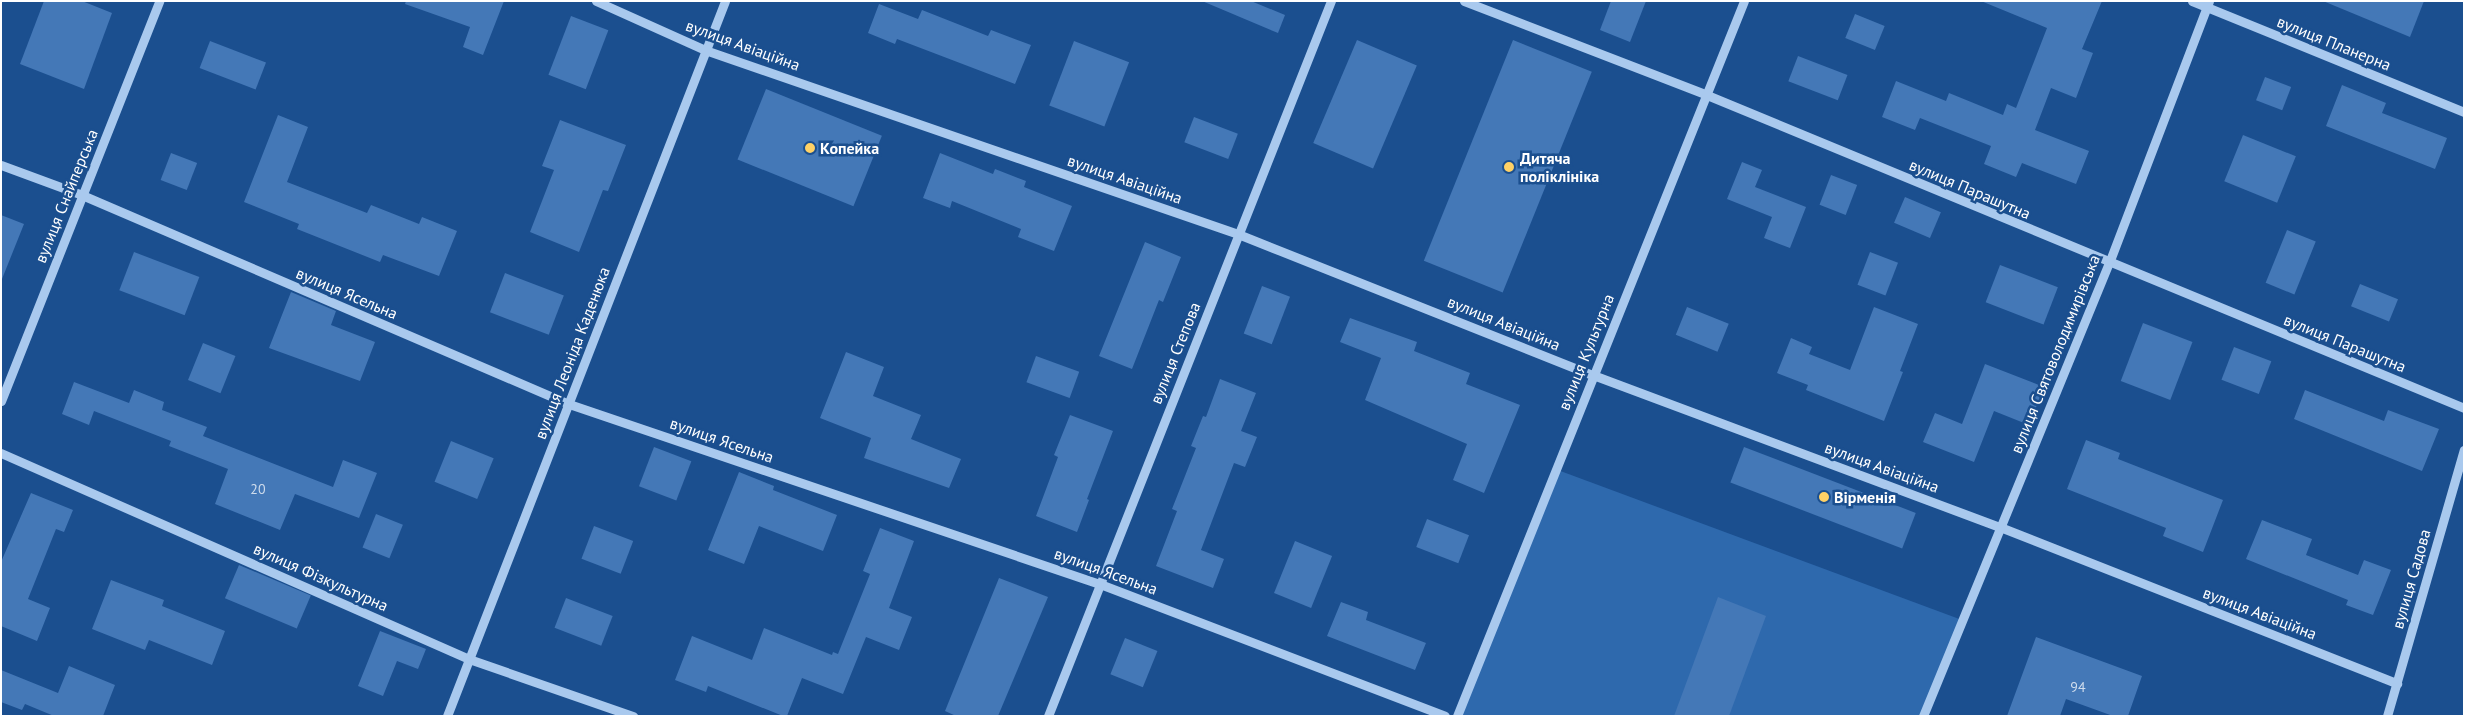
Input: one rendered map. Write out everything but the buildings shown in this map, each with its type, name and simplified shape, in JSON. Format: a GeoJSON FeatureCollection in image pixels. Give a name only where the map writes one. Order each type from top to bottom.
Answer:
{"type":"FeatureCollection","features":[{"type":"Feature","properties":{"kind":"street","name":"вулиця Снайперська"},"geometry":{"type":"LineString","coordinates":[[1,401],[159,1]]}},
{"type":"Feature","properties":{"kind":"street","name":"вулиця Авіаційна"},"geometry":{"type":"LineString","coordinates":[[596,1],[705,50],[1238,234],[1593,375],[2000,527],[2397,683]]}},
{"type":"Feature","properties":{"kind":"street","name":"вулиця Леоніда Каденюка"},"geometry":{"type":"LineString","coordinates":[[447,716],[725,1]]}},
{"type":"Feature","properties":{"kind":"street","name":"вулиця Степова"},"geometry":{"type":"LineString","coordinates":[[1048,716],[1331,1]]}},
{"type":"Feature","properties":{"kind":"street","name":"вулиця Парашутна"},"geometry":{"type":"LineString","coordinates":[[1464,1],[1707,95],[2109,263],[2464,408]]}},
{"type":"Feature","properties":{"kind":"street","name":"вулиця Культурна"},"geometry":{"type":"LineString","coordinates":[[1457,716],[1744,1]]}},
{"type":"Feature","properties":{"kind":"street","name":"вулиця Планерна"},"geometry":{"type":"LineString","coordinates":[[2192,1],[2207,4],[2464,112]]}},
{"type":"Feature","properties":{"kind":"street","name":"вулиця Святоволодимирівська"},"geometry":{"type":"LineString","coordinates":[[1923,716],[2109,263],[2207,4]]}},
{"type":"Feature","properties":{"kind":"street","name":"вулиця Ясельна"},"geometry":{"type":"LineString","coordinates":[[1,164],[82,195],[569,404],[1100,584],[1445,716]]}},
{"type":"Feature","properties":{"kind":"street","name":"вулиця Садова"},"geometry":{"type":"LineString","coordinates":[[2387,716],[2464,450]]}},
{"type":"Feature","properties":{"kind":"street","name":"вулиця Фізкультурна"},"geometry":{"type":"LineString","coordinates":[[1,453],[469,659],[633,716]]}},
{"type":"Feature","properties":{"kind":"shaded area"},"geometry":{"type":"Polygon","coordinates":[[[1555,469],[1962,620],[1923,716],[1457,716],[1555,469]]]}},
{"type":"Feature","properties":{"kind":"place","name":"Копейка"},"geometry":{"type":"Point","coordinates":[810,148]}},
{"type":"Feature","properties":{"kind":"place","name":"Дитяча поліклініка"},"geometry":{"type":"Point","coordinates":[1509,167]}},
{"type":"Feature","properties":{"kind":"place","name":"Вірменія"},"geometry":{"type":"Point","coordinates":[1824,497]}}]}
